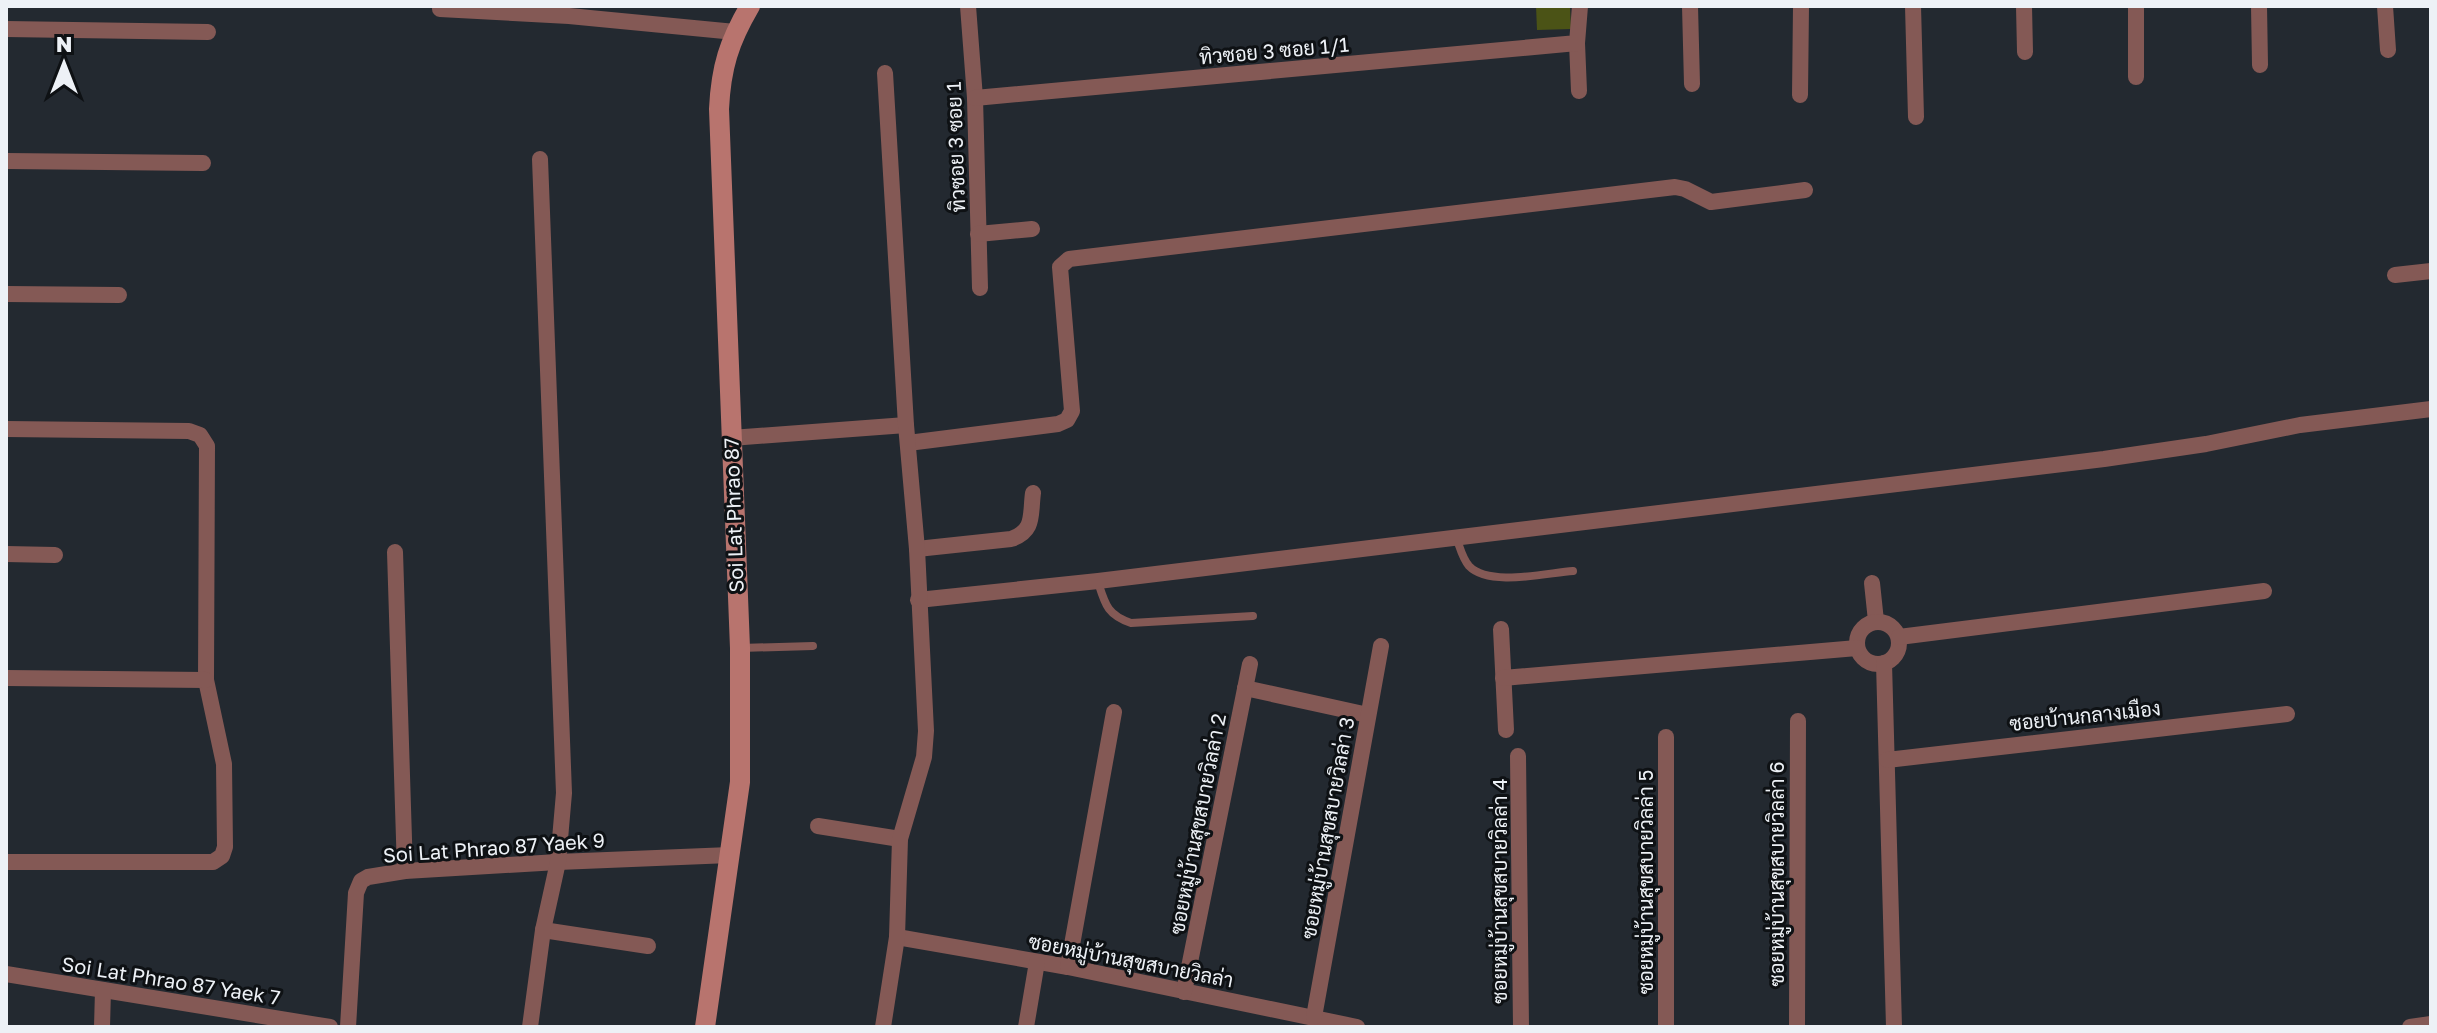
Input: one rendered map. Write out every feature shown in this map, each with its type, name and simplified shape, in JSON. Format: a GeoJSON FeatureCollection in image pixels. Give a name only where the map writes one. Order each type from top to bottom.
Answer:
{"type":"FeatureCollection","features":[{"type":"Feature","properties":{"kind":"street","name":"Soi Lat Phrao 87"},"geometry":{"type":"LineString","coordinates":[[705,1027],[740,782],[740,648],[719,109],[724,62],[735,32],[750,6]]}},
{"type":"Feature","properties":{"kind":"street","name":"ทิวซอย 3 ซอย 1"},"geometry":{"type":"LineString","coordinates":[[968,6],[975,98],[980,288]]}},
{"type":"Feature","properties":{"kind":"street"},"geometry":{"type":"LineString","coordinates":[[1579,91],[1577,43],[1580,6]]}},
{"type":"Feature","properties":{"kind":"street"},"geometry":{"type":"LineString","coordinates":[[1690,6],[1692,84]]}},
{"type":"Feature","properties":{"kind":"street"},"geometry":{"type":"LineString","coordinates":[[1800,95],[1801,6]]}},
{"type":"Feature","properties":{"kind":"street"},"geometry":{"type":"LineString","coordinates":[[1913,6],[1916,117]]}},
{"type":"Feature","properties":{"kind":"street"},"geometry":{"type":"LineString","coordinates":[[2024,6],[2025,52]]}},
{"type":"Feature","properties":{"kind":"street"},"geometry":{"type":"LineString","coordinates":[[2136,6],[2136,77]]}},
{"type":"Feature","properties":{"kind":"street"},"geometry":{"type":"LineString","coordinates":[[2259,6],[2260,65]]}},
{"type":"Feature","properties":{"kind":"street"},"geometry":{"type":"LineString","coordinates":[[2385,6],[2388,50]]}},
{"type":"Feature","properties":{"kind":"street"},"geometry":{"type":"LineString","coordinates":[[440,9],[569,11],[735,32]]}},
{"type":"Feature","properties":{"kind":"street"},"geometry":{"type":"LineString","coordinates":[[6,29],[208,32]]}},
{"type":"Feature","properties":{"kind":"street","name":"ทิวซอย 3 ซอย 1/1"},"geometry":{"type":"LineString","coordinates":[[975,98],[1577,43]]}},
{"type":"Feature","properties":{"kind":"street"},"geometry":{"type":"LineString","coordinates":[[883,1027],[897,937],[900,839],[924,757],[926,704],[885,73]]}},
{"type":"Feature","properties":{"kind":"street"},"geometry":{"type":"LineString","coordinates":[[530,1027],[543,930],[558,862],[564,793],[540,159]]}},
{"type":"Feature","properties":{"kind":"street"},"geometry":{"type":"LineString","coordinates":[[6,161],[203,163]]}},
{"type":"Feature","properties":{"kind":"street"},"geometry":{"type":"LineString","coordinates":[[908,443],[1058,424],[1067,420],[1072,411],[1060,267],[1069,259],[1675,187],[1711,202],[1805,190]]}},
{"type":"Feature","properties":{"kind":"street"},"geometry":{"type":"LineString","coordinates":[[978,234],[1032,229]]}},
{"type":"Feature","properties":{"kind":"street"},"geometry":{"type":"LineString","coordinates":[[2395,275],[2431,271]]}},
{"type":"Feature","properties":{"kind":"street"},"geometry":{"type":"LineString","coordinates":[[6,294],[119,295]]}},
{"type":"Feature","properties":{"kind":"street"},"geometry":{"type":"LineString","coordinates":[[918,600],[2104,459],[2206,444],[2300,425],[2431,409]]}},
{"type":"Feature","properties":{"kind":"street"},"geometry":{"type":"LineString","coordinates":[[731,438],[906,425]]}},
{"type":"Feature","properties":{"kind":"street"},"geometry":{"type":"LineString","coordinates":[[6,429],[189,431],[200,435],[207,446],[206,680],[224,764],[225,847],[222,856],[213,862],[6,862]]}},
{"type":"Feature","properties":{"kind":"street"},"geometry":{"type":"LineString","coordinates":[[917,549],[1019,537],[1026,533],[1029,524],[1033,493]]}},
{"type":"Feature","properties":{"kind":"street"},"geometry":{"type":"LineString","coordinates":[[395,552],[405,871]]}},
{"type":"Feature","properties":{"kind":"street"},"geometry":{"type":"LineString","coordinates":[[6,554],[55,555]]}},
{"type":"Feature","properties":{"kind":"street"},"geometry":{"type":"LineString","coordinates":[[1872,583],[1876,621]]}},
{"type":"Feature","properties":{"kind":"street"},"geometry":{"type":"LineString","coordinates":[[1899,637],[2264,591]]}},
{"type":"Feature","properties":{"kind":"street"},"geometry":{"type":"LineString","coordinates":[[1876,621],[1891,625],[1899,637],[1897,653],[1884,663],[1868,661],[1857,648],[1860,630],[1876,621]]}},
{"type":"Feature","properties":{"kind":"street"},"geometry":{"type":"LineString","coordinates":[[1501,629],[1506,730]]}},
{"type":"Feature","properties":{"kind":"street","name":"ซอยหมู่บ้านสุขสบายวิลล่า 3"},"geometry":{"type":"LineString","coordinates":[[1314,1017],[1381,646]]}},
{"type":"Feature","properties":{"kind":"street"},"geometry":{"type":"LineString","coordinates":[[1503,678],[1857,648]]}},
{"type":"Feature","properties":{"kind":"street"},"geometry":{"type":"LineString","coordinates":[[1884,663],[1894,1027]]}},
{"type":"Feature","properties":{"kind":"street","name":"ซอยหมู่บ้านสุขสบายวิลล่า 2"},"geometry":{"type":"LineString","coordinates":[[1184,992],[1250,664]]}},
{"type":"Feature","properties":{"kind":"street"},"geometry":{"type":"LineString","coordinates":[[6,678],[206,680]]}},
{"type":"Feature","properties":{"kind":"street"},"geometry":{"type":"LineString","coordinates":[[1245,688],[1368,715]]}},
{"type":"Feature","properties":{"kind":"street"},"geometry":{"type":"LineString","coordinates":[[1068,967],[1114,712]]}},
{"type":"Feature","properties":{"kind":"street","name":"ซอยบ้านกลางเมือง"},"geometry":{"type":"LineString","coordinates":[[1887,760],[2287,714]]}},
{"type":"Feature","properties":{"kind":"street","name":"ซอยหมู่บ้านสุขสบายวิลล่า 6"},"geometry":{"type":"LineString","coordinates":[[1797,1027],[1798,721]]}},
{"type":"Feature","properties":{"kind":"street","name":"ซอยหมู่บ้านสุขสบายวิลล่า 5"},"geometry":{"type":"LineString","coordinates":[[1666,737],[1666,1027]]}},
{"type":"Feature","properties":{"kind":"street","name":"ซอยหมู่บ้านสุขสบายวิลล่า 4"},"geometry":{"type":"LineString","coordinates":[[1518,756],[1521,1027]]}},
{"type":"Feature","properties":{"kind":"street"},"geometry":{"type":"LineString","coordinates":[[818,826],[900,839]]}},
{"type":"Feature","properties":{"kind":"street","name":"Soi Lat Phrao 87 Yaek 9"},"geometry":{"type":"LineString","coordinates":[[348,1027],[356,893],[361,881],[368,877],[405,871],[730,855]]}},
{"type":"Feature","properties":{"kind":"street"},"geometry":{"type":"LineString","coordinates":[[543,930],[648,946]]}},
{"type":"Feature","properties":{"kind":"street","name":"ซอยหมู่บ้านสุขสบายวิลล่า"},"geometry":{"type":"LineString","coordinates":[[897,937],[1068,967],[1357,1027]]}},
{"type":"Feature","properties":{"kind":"street"},"geometry":{"type":"LineString","coordinates":[[1026,1027],[1037,962]]}},
{"type":"Feature","properties":{"kind":"street","name":"Soi Lat Phrao 87 Yaek 7"},"geometry":{"type":"LineString","coordinates":[[6,974],[330,1027]]}},
{"type":"Feature","properties":{"kind":"street"},"geometry":{"type":"LineString","coordinates":[[102,1027],[103,990]]}},
{"type":"Feature","properties":{"kind":"street"},"geometry":{"type":"LineString","coordinates":[[2410,1027],[2431,1024]]}},
{"type":"Feature","properties":{"kind":"lane"},"geometry":{"type":"LineString","coordinates":[[1456,537],[1470,566],[1484,575],[1499,578],[1573,571]]}},
{"type":"Feature","properties":{"kind":"lane"},"geometry":{"type":"LineString","coordinates":[[1098,581],[1104,603],[1111,613],[1131,623],[1253,616]]}},
{"type":"Feature","properties":{"kind":"lane"},"geometry":{"type":"LineString","coordinates":[[740,648],[813,646]]}},
{"type":"Feature","properties":{"kind":"green space"},"geometry":{"type":"Polygon","coordinates":[[[1536,6],[1570,6],[1571,29],[1537,30],[1536,6]]]}}]}
